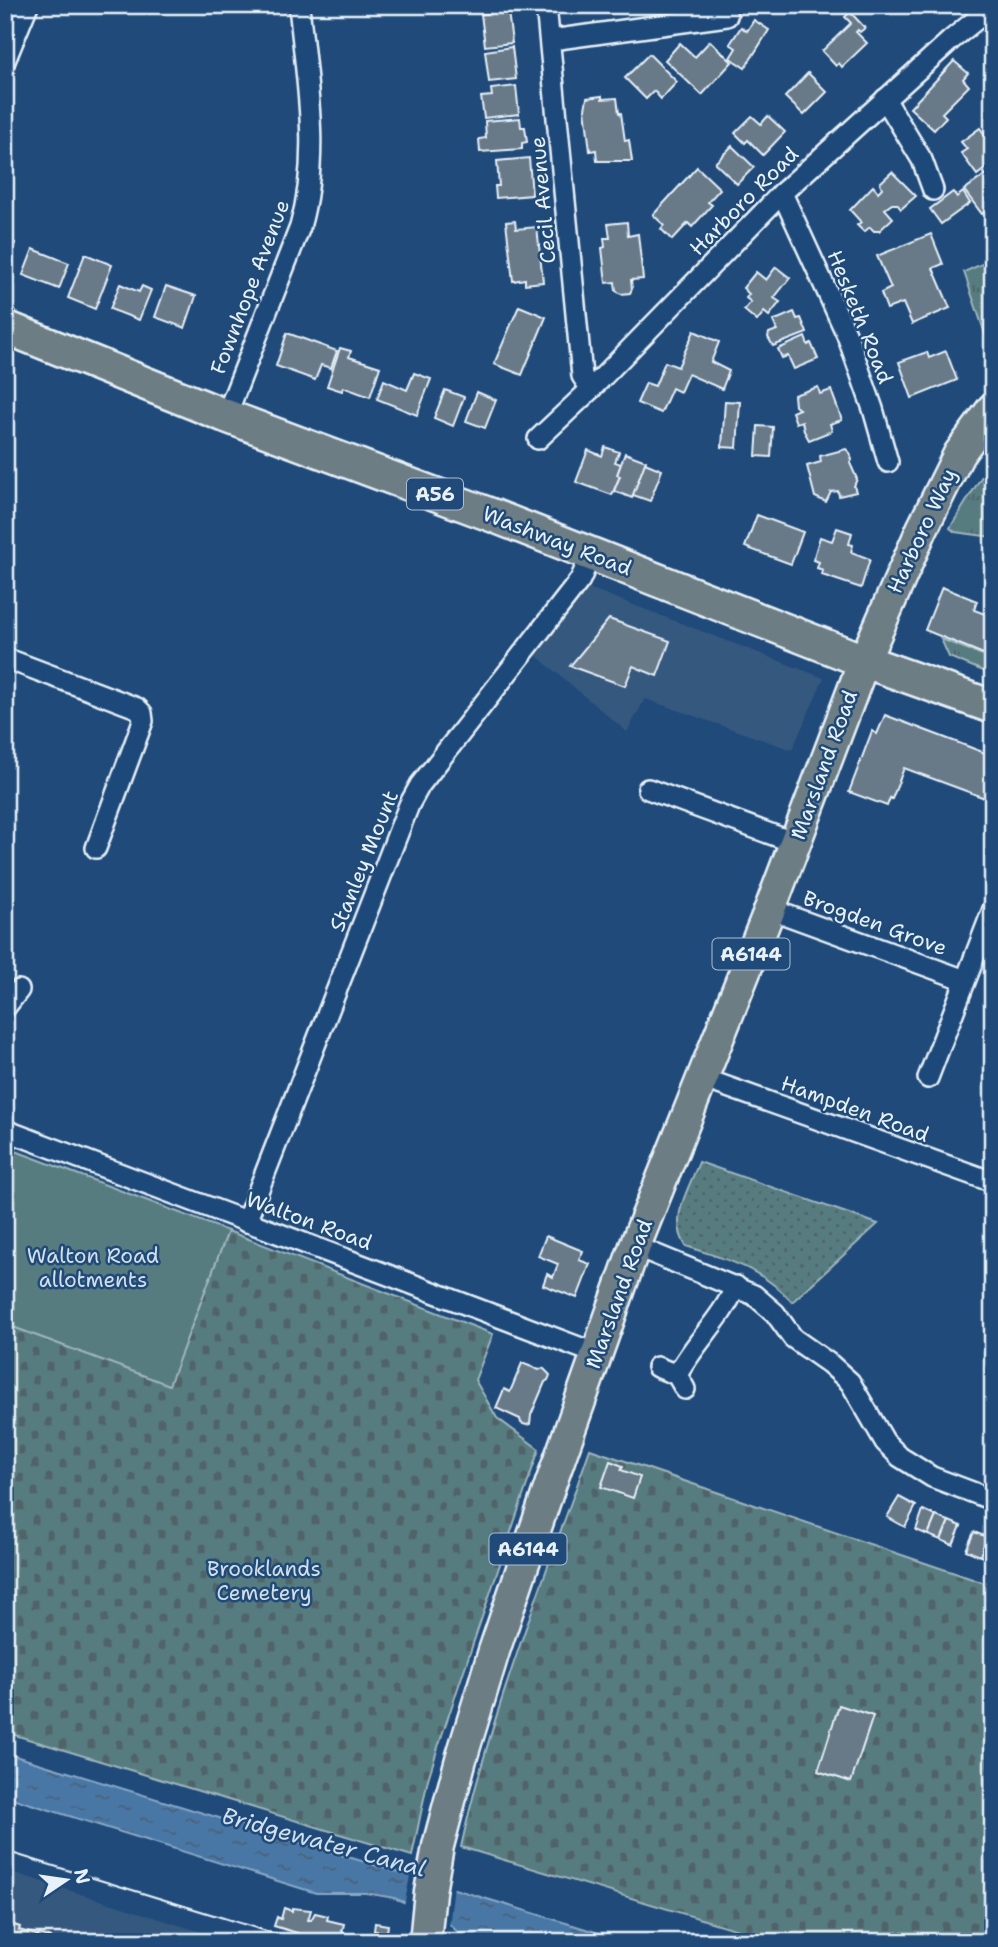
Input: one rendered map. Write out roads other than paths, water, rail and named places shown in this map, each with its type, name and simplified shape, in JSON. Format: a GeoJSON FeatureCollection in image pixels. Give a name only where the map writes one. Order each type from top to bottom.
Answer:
{"type":"FeatureCollection","features":[{"type":"Feature","properties":{"kind":"highway","name":"Washway Road"},"geometry":{"type":"LineString","coordinates":[[5,327],[226,416],[993,708]]}},
{"type":"Feature","properties":{"kind":"main road","name":"Harboro Way"},"geometry":{"type":"LineString","coordinates":[[864,661],[959,453],[993,408]]}},
{"type":"Feature","properties":{"kind":"main road","name":"Marsland Road"},"geometry":{"type":"LineString","coordinates":[[425,1942],[436,1857],[449,1801],[494,1651],[635,1246],[770,909],[864,661]]}},
{"type":"Feature","properties":{"kind":"street"},"geometry":{"type":"LineString","coordinates":[[5,61],[27,5]]}},
{"type":"Feature","properties":{"kind":"street","name":"Fownhope Avenue"},"geometry":{"type":"LineString","coordinates":[[226,416],[300,227],[307,201],[312,164],[311,126],[299,5]]}},
{"type":"Feature","properties":{"kind":"street","name":"Cecil Avenue"},"geometry":{"type":"LineString","coordinates":[[546,5],[582,376],[591,389]]}},
{"type":"Feature","properties":{"kind":"street","name":"Harboro Road"},"geometry":{"type":"LineString","coordinates":[[538,439],[591,389],[782,193],[993,6]]}},
{"type":"Feature","properties":{"kind":"street"},"geometry":{"type":"LineString","coordinates":[[551,40],[727,16]]}},
{"type":"Feature","properties":{"kind":"street"},"geometry":{"type":"LineString","coordinates":[[885,99],[922,160],[933,190]]}},
{"type":"Feature","properties":{"kind":"street","name":"Hesketh Road"},"geometry":{"type":"LineString","coordinates":[[782,193],[847,335],[888,462]]}},
{"type":"Feature","properties":{"kind":"street","name":"Stanley Mount"},"geometry":{"type":"LineString","coordinates":[[246,1222],[414,795],[580,580],[591,555]]}},
{"type":"Feature","properties":{"kind":"street"},"geometry":{"type":"LineString","coordinates":[[5,658],[137,708],[142,713],[143,721],[96,848]]}},
{"type":"Feature","properties":{"kind":"street"},"geometry":{"type":"LineString","coordinates":[[648,789],[795,843]]}},
{"type":"Feature","properties":{"kind":"street","name":"Brogden Grove"},"geometry":{"type":"LineString","coordinates":[[770,909],[965,980]]}},
{"type":"Feature","properties":{"kind":"street"},"geometry":{"type":"LineString","coordinates":[[928,1078],[993,909]]}},
{"type":"Feature","properties":{"kind":"street"},"geometry":{"type":"LineString","coordinates":[[5,1008],[19,990]]}},
{"type":"Feature","properties":{"kind":"street","name":"Hampden Road"},"geometry":{"type":"LineString","coordinates":[[702,1078],[993,1182]]}},
{"type":"Feature","properties":{"kind":"street","name":"Walton Road"},"geometry":{"type":"LineString","coordinates":[[5,1130],[597,1354]]}},
{"type":"Feature","properties":{"kind":"street"},"geometry":{"type":"LineString","coordinates":[[635,1246],[736,1286],[765,1304],[793,1338],[830,1364],[849,1382],[874,1426],[900,1457],[932,1477],[992,1499]]}},
{"type":"Feature","properties":{"kind":"street"},"geometry":{"type":"LineString","coordinates":[[657,1367],[681,1382],[695,1344],[726,1307],[736,1286]]}},
{"type":"Feature","properties":{"kind":"water"},"geometry":{"type":"Polygon","coordinates":[[[5,1753],[629,1942],[468,1942],[444,1919],[394,1898],[366,1893],[316,1893],[5,1796],[5,1753]]]}},
{"type":"Feature","properties":{"kind":"tram line"},"geometry":{"type":"LineString","coordinates":[[5,1851],[302,1942]]}},
{"type":"Feature","properties":{"kind":"park label","name":"Walton Road allotments"},"geometry":{"type":"Point","coordinates":[93,1268]}},
{"type":"Feature","properties":{"kind":"park label","name":"Brooklands Cemetery"},"geometry":{"type":"Point","coordinates":[264,1581]}},
{"type":"Feature","properties":{"kind":"water label","name":"Bridgewater Canal"},"geometry":{"type":"Point","coordinates":[324,1842]}}]}
